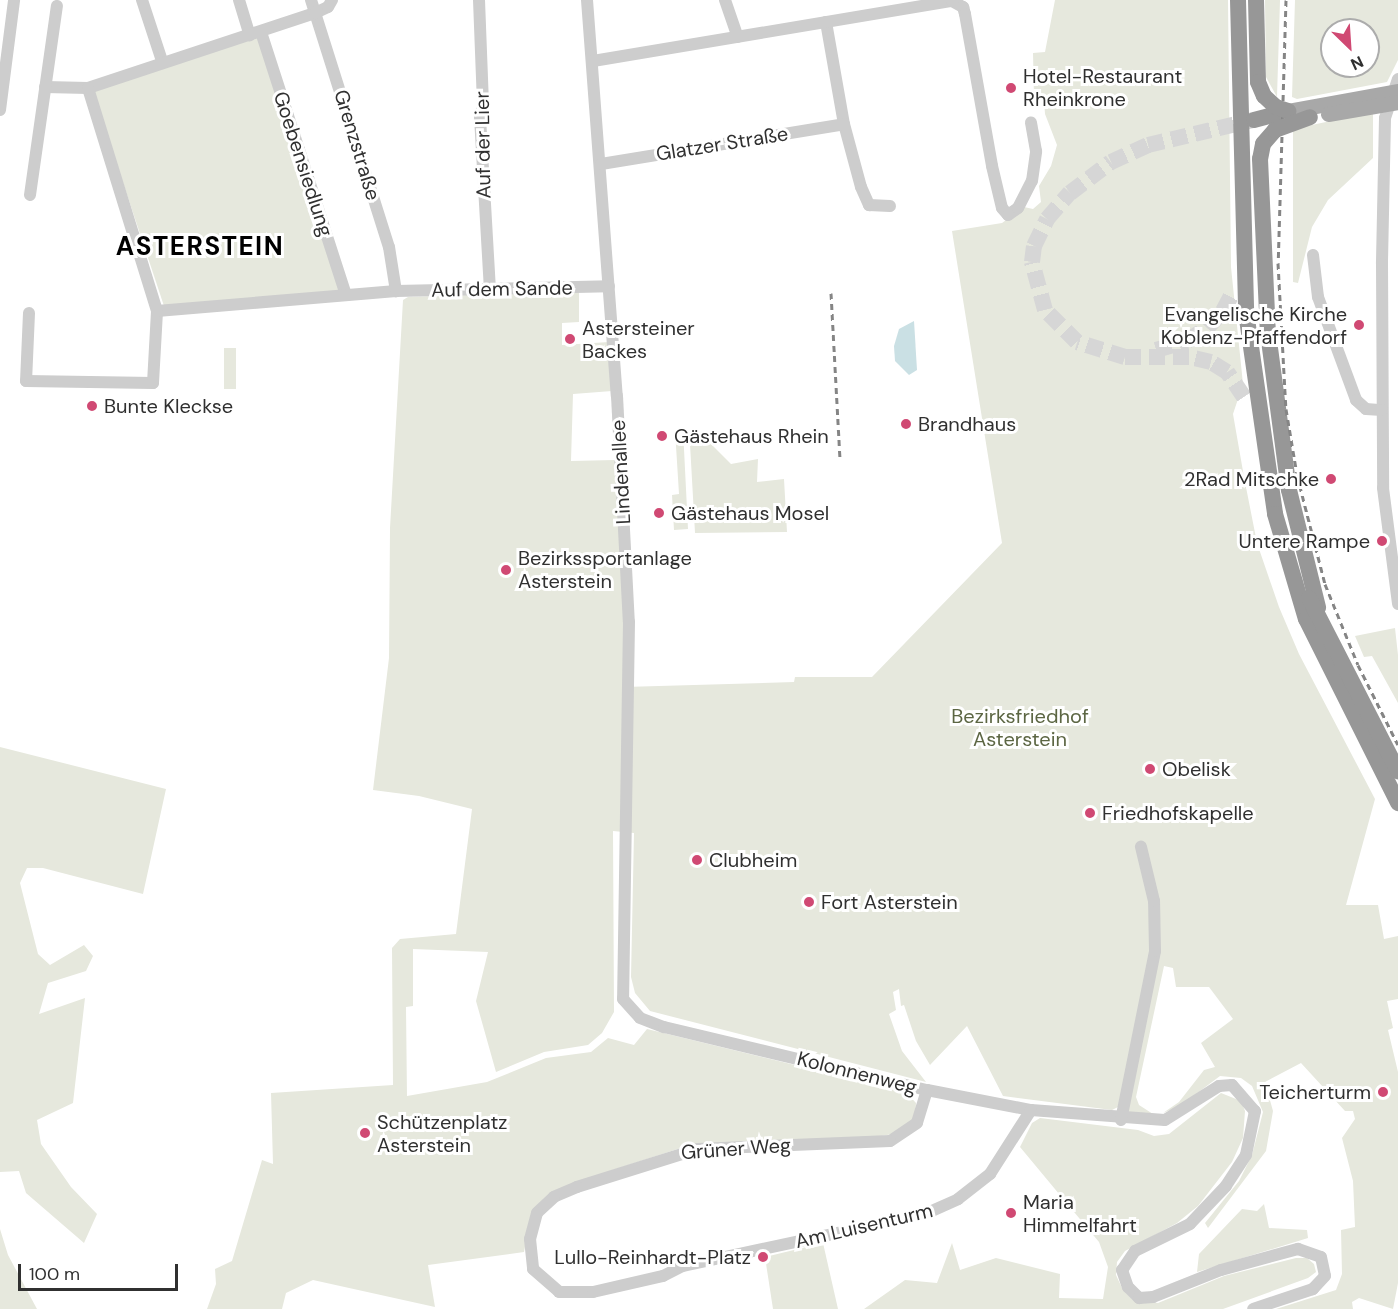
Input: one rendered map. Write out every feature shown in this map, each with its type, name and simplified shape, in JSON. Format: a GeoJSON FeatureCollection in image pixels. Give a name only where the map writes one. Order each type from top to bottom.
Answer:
{"type":"FeatureCollection","features":[{"type":"Feature","properties":{"kind":"highway"},"geometry":{"type":"LineString","coordinates":[[1238,0],[1243,255],[1251,356],[1264,456],[1278,531],[1300,603],[1328,667],[1398,803]]}},
{"type":"Feature","properties":{"kind":"highway"},"geometry":{"type":"LineString","coordinates":[[1246,0],[1250,216],[1265,399],[1291,544],[1325,631],[1398,771]]}},
{"type":"Feature","properties":{"kind":"highway"},"geometry":{"type":"LineString","coordinates":[[1256,0],[1258,82],[1278,117]]}},
{"type":"Feature","properties":{"kind":"highway"},"geometry":{"type":"LineString","coordinates":[[1278,117],[1263,144],[1260,159],[1269,344],[1289,490],[1325,631]]}},
{"type":"Feature","properties":{"kind":"highway"},"geometry":{"type":"LineString","coordinates":[[1255,124],[1278,117],[1310,117]]}},
{"type":"Feature","properties":{"kind":"highway"},"geometry":{"type":"LineString","coordinates":[[1233,292],[1243,255]]}},
{"type":"Feature","properties":{"kind":"highway"},"geometry":{"type":"LineString","coordinates":[[1244,397],[1264,456]]}},
{"type":"Feature","properties":{"kind":"main road"},"geometry":{"type":"LineString","coordinates":[[1278,117],[1398,91]]}},
{"type":"Feature","properties":{"kind":"main road"},"geometry":{"type":"LineString","coordinates":[[1310,117],[1398,102]]}},
{"type":"Feature","properties":{"kind":"street"},"geometry":{"type":"LineString","coordinates":[[0,110],[14,0]]}},
{"type":"Feature","properties":{"kind":"street"},"geometry":{"type":"LineString","coordinates":[[142,0],[162,61]]}},
{"type":"Feature","properties":{"kind":"street","name":"Goebensiedlung"},"geometry":{"type":"LineString","coordinates":[[239,0],[256,33],[346,296]]}},
{"type":"Feature","properties":{"kind":"street","name":"Grenzstraße"},"geometry":{"type":"LineString","coordinates":[[311,0],[389,247],[396,291]]}},
{"type":"Feature","properties":{"kind":"street"},"geometry":{"type":"LineString","coordinates":[[45,87],[88,88],[162,61],[315,13],[328,8],[332,0]]}},
{"type":"Feature","properties":{"kind":"street","name":"Auf der Lier"},"geometry":{"type":"LineString","coordinates":[[479,0],[483,105],[480,117],[490,289]]}},
{"type":"Feature","properties":{"kind":"street","name":"Lindenallee"},"geometry":{"type":"LineString","coordinates":[[586,0],[601,165],[629,622],[622,981]]}},
{"type":"Feature","properties":{"kind":"street"},"geometry":{"type":"LineString","coordinates":[[725,0],[738,37]]}},
{"type":"Feature","properties":{"kind":"street"},"geometry":{"type":"LineString","coordinates":[[593,61],[952,1],[963,8],[997,188],[1003,211],[1008,215],[1018,208],[1032,181],[1035,151],[1031,122]]}},
{"type":"Feature","properties":{"kind":"street"},"geometry":{"type":"LineString","coordinates":[[30,195],[57,6]]}},
{"type":"Feature","properties":{"kind":"street"},"geometry":{"type":"LineString","coordinates":[[826,22],[843,124],[865,198],[874,207],[890,206]]}},
{"type":"Feature","properties":{"kind":"street"},"geometry":{"type":"LineString","coordinates":[[1398,79],[1385,118],[1382,410],[1383,488],[1398,604]]}},
{"type":"Feature","properties":{"kind":"street"},"geometry":{"type":"LineString","coordinates":[[29,314],[26,381],[153,382],[158,311],[88,88]]}},
{"type":"Feature","properties":{"kind":"street","name":"Glatzer Straße"},"geometry":{"type":"LineString","coordinates":[[601,165],[843,124]]}},
{"type":"Feature","properties":{"kind":"street"},"geometry":{"type":"LineString","coordinates":[[1313,255],[1318,297],[1356,400],[1366,409],[1382,410]]}},
{"type":"Feature","properties":{"kind":"street","name":"Auf dem Sande"},"geometry":{"type":"LineString","coordinates":[[396,291],[609,286]]}},
{"type":"Feature","properties":{"kind":"street"},"geometry":{"type":"LineString","coordinates":[[158,311],[396,291]]}},
{"type":"Feature","properties":{"kind":"street"},"geometry":{"type":"LineString","coordinates":[[1121,1120],[1155,951],[1155,901],[1141,848]]}},
{"type":"Feature","properties":{"kind":"street","name":"Kolonnenweg"},"geometry":{"type":"LineString","coordinates":[[622,981],[623,999],[630,1010],[656,1024],[927,1090],[1031,1110],[1121,1120],[1165,1120],[1219,1086],[1232,1085],[1243,1094],[1254,1111],[1254,1125],[1246,1155],[1226,1186],[1190,1224],[1135,1251],[1122,1270],[1128,1287],[1139,1298],[1153,1297],[1221,1270],[1298,1249],[1321,1257],[1325,1276],[1313,1289],[1253,1309]]}},
{"type":"Feature","properties":{"kind":"street","name":"Grüner Weg"},"geometry":{"type":"LineString","coordinates":[[713,1259],[683,1266],[663,1276],[593,1292],[569,1294],[548,1286],[533,1269],[530,1239],[537,1213],[554,1197],[690,1150],[890,1141],[917,1123],[927,1090]]}},
{"type":"Feature","properties":{"kind":"street","name":"Am Luisenturm"},"geometry":{"type":"LineString","coordinates":[[713,1259],[925,1214],[958,1199],[990,1174],[1031,1110]]}},
{"type":"Feature","properties":{"kind":"green space","name":"Bezirksfriedhof Asterstein"},"geometry":{"type":"Polygon","coordinates":[[[1055,0],[1228,0],[1231,267],[1243,384],[1233,414],[1244,477],[1257,543],[1279,607],[1299,654],[1375,799],[1346,905],[1378,905],[1384,939],[1398,936],[1398,999],[1387,1001],[1393,1028],[1388,1030],[1398,1072],[1398,1283],[1393,1309],[1359,1298],[1352,1302],[1353,1309],[1276,1309],[1336,1290],[1342,1274],[1341,1230],[1355,1227],[1353,1181],[1342,1138],[1355,1119],[1353,1111],[1345,1111],[1301,1063],[1265,1082],[1273,1111],[1266,1151],[1208,1228],[1205,1223],[1239,1181],[1252,1155],[1263,1112],[1252,1086],[1241,1078],[1220,1076],[1180,1106],[1163,1113],[1179,1102],[1204,1070],[1215,1067],[1201,1043],[1233,1019],[1209,987],[1176,987],[1173,968],[1164,966],[1136,1097],[1139,1105],[1153,1114],[1127,1112],[1155,951],[1118,1107],[1112,1110],[1003,1096],[967,1026],[930,1065],[916,1041],[904,1005],[901,1006],[899,989],[893,992],[896,1010],[889,1014],[902,1051],[926,1082],[650,1011],[635,993],[631,977],[634,833],[613,831],[614,1012],[602,1033],[588,1045],[544,1052],[496,1072],[476,1001],[488,952],[413,949],[413,1006],[406,1007],[407,1096],[487,1082],[546,1058],[591,1052],[608,1038],[634,1045],[647,1029],[906,1092],[916,1103],[915,1119],[893,1134],[862,1139],[693,1144],[579,1181],[531,1216],[524,1252],[428,1265],[435,1307],[313,1280],[286,1293],[282,1309],[207,1309],[216,1284],[215,1269],[232,1261],[262,1160],[273,1164],[271,1093],[393,1085],[392,948],[400,939],[456,934],[472,809],[419,796],[373,790],[389,658],[390,528],[403,300],[408,297],[579,291],[579,322],[562,323],[562,345],[609,342],[612,391],[573,394],[571,461],[615,460],[625,603],[624,687],[794,682],[795,677],[872,677],[1002,543],[952,231],[1002,223],[1024,207],[1033,209],[1041,202],[1039,186],[1051,166],[1057,145],[1045,114],[1044,100],[1034,97],[1033,53],[1045,52],[1055,0]]]}},
{"type":"Feature","properties":{"kind":"green space"},"geometry":{"type":"Polygon","coordinates":[[[1265,0],[1280,0],[1277,97],[1266,77],[1265,0]]]}},
{"type":"Feature","properties":{"kind":"green space"},"geometry":{"type":"Polygon","coordinates":[[[1295,0],[1398,0],[1398,60],[1387,82],[1297,99],[1292,97],[1295,0]]]}},
{"type":"Feature","properties":{"kind":"green space"},"geometry":{"type":"Polygon","coordinates":[[[257,37],[343,292],[164,306],[92,89],[257,37]]]}},
{"type":"Feature","properties":{"kind":"green space"},"geometry":{"type":"Polygon","coordinates":[[[1373,112],[1373,158],[1328,200],[1312,227],[1298,283],[1293,282],[1293,129],[1373,112]]]}},
{"type":"Feature","properties":{"kind":"green space"},"geometry":{"type":"Polygon","coordinates":[[[224,348],[236,348],[236,389],[224,389],[224,348]]]}},
{"type":"Feature","properties":{"kind":"green space"},"geometry":{"type":"Polygon","coordinates":[[[683,429],[688,529],[674,530],[672,495],[679,494],[675,430],[683,429]]]}},
{"type":"Feature","properties":{"kind":"green space"},"geometry":{"type":"Polygon","coordinates":[[[702,441],[710,443],[731,464],[758,459],[757,482],[784,479],[787,532],[695,533],[690,444],[702,441]]]}},
{"type":"Feature","properties":{"kind":"green space"},"geometry":{"type":"Polygon","coordinates":[[[1395,628],[1398,655],[1398,703],[1372,656],[1364,657],[1355,636],[1395,628]]]}},
{"type":"Feature","properties":{"kind":"green space"},"geometry":{"type":"Polygon","coordinates":[[[0,747],[166,789],[143,894],[43,868],[27,868],[20,883],[38,954],[50,965],[84,945],[93,956],[86,971],[48,983],[39,1014],[85,998],[73,1103],[37,1120],[41,1144],[71,1187],[97,1214],[84,1243],[26,1193],[19,1171],[0,1172],[0,747]]]}},
{"type":"Feature","properties":{"kind":"green space"},"geometry":{"type":"Polygon","coordinates":[[[1221,1093],[1241,1101],[1245,1111],[1243,1138],[1232,1162],[1198,1206],[1177,1223],[1125,1251],[1117,1262],[1116,1275],[1122,1288],[1132,1299],[1158,1303],[1224,1276],[1296,1258],[1307,1258],[1314,1264],[1316,1272],[1308,1278],[1223,1309],[864,1309],[905,1280],[937,1283],[952,1243],[960,1270],[996,1258],[1060,1274],[1059,1298],[1103,1299],[1108,1267],[1099,1242],[1020,1147],[1032,1123],[1040,1118],[1138,1130],[1154,1136],[1169,1134],[1221,1093]]]}},
{"type":"Feature","properties":{"kind":"green space"},"geometry":{"type":"Polygon","coordinates":[[[1264,1204],[1269,1228],[1307,1230],[1308,1238],[1197,1272],[1199,1254],[1242,1209],[1257,1211],[1264,1204]]]}},
{"type":"Feature","properties":{"kind":"green space"},"geometry":{"type":"Polygon","coordinates":[[[0,1229],[8,1255],[37,1309],[0,1309],[0,1229]]]}},
{"type":"Feature","properties":{"kind":"green space"},"geometry":{"type":"Polygon","coordinates":[[[823,1243],[838,1309],[773,1309],[765,1257],[823,1243]]]}},
{"type":"Feature","properties":{"kind":"shaded area"},"geometry":{"type":"Polygon","coordinates":[[[914,321],[917,370],[909,375],[895,361],[894,346],[899,329],[914,321]]]}},
{"type":"Feature","properties":{"kind":"tunnel"},"geometry":{"type":"LineString","coordinates":[[1244,397],[1227,372],[1211,362],[1189,357],[1125,357],[1077,342],[1045,310],[1032,262],[1034,246],[1047,219],[1070,193],[1111,162],[1148,145],[1253,120]]}},
{"type":"Feature","properties":{"kind":"tunnel"},"geometry":{"type":"LineString","coordinates":[[1156,350],[1187,341],[1207,328],[1223,311],[1233,292]]}},
{"type":"Feature","properties":{"kind":"railway"},"geometry":{"type":"LineString","coordinates":[[1286,0],[1278,263],[1286,409],[1297,475],[1325,584],[1358,665],[1398,745]]}},
{"type":"Feature","properties":{"kind":"railway"},"geometry":{"type":"LineString","coordinates":[[831,293],[840,460]]}},
{"type":"Feature","properties":{"kind":"place","name":"Hotel-Restaurant Rheinkrone"},"geometry":{"type":"Point","coordinates":[1011,88]}},
{"type":"Feature","properties":{"kind":"place","name":"Evangelische Kirche Koblenz-Pfaffendorf"},"geometry":{"type":"Point","coordinates":[1359,325]}},
{"type":"Feature","properties":{"kind":"place","name":"Astersteiner Backes"},"geometry":{"type":"Point","coordinates":[570,339]}},
{"type":"Feature","properties":{"kind":"place","name":"Bunte Kleckse"},"geometry":{"type":"Point","coordinates":[92,406]}},
{"type":"Feature","properties":{"kind":"place","name":"Brandhaus"},"geometry":{"type":"Point","coordinates":[906,424]}},
{"type":"Feature","properties":{"kind":"place","name":"Gästehaus Rhein"},"geometry":{"type":"Point","coordinates":[662,436]}},
{"type":"Feature","properties":{"kind":"place","name":"2Rad Mitschke"},"geometry":{"type":"Point","coordinates":[1331,479]}},
{"type":"Feature","properties":{"kind":"place","name":"Gästehaus Mosel"},"geometry":{"type":"Point","coordinates":[659,513]}},
{"type":"Feature","properties":{"kind":"place","name":"Untere Rampe"},"geometry":{"type":"Point","coordinates":[1382,541]}},
{"type":"Feature","properties":{"kind":"place","name":"Bezirkssportanlage Asterstein"},"geometry":{"type":"Point","coordinates":[506,570]}},
{"type":"Feature","properties":{"kind":"place","name":"Obelisk"},"geometry":{"type":"Point","coordinates":[1150,769]}},
{"type":"Feature","properties":{"kind":"place","name":"Friedhofskapelle"},"geometry":{"type":"Point","coordinates":[1090,813]}},
{"type":"Feature","properties":{"kind":"place","name":"Clubheim"},"geometry":{"type":"Point","coordinates":[697,860]}},
{"type":"Feature","properties":{"kind":"place","name":"Fort Asterstein"},"geometry":{"type":"Point","coordinates":[809,902]}},
{"type":"Feature","properties":{"kind":"place","name":"Teicherturm"},"geometry":{"type":"Point","coordinates":[1383,1092]}},
{"type":"Feature","properties":{"kind":"place","name":"Schützenplatz Asterstein"},"geometry":{"type":"Point","coordinates":[365,1133]}},
{"type":"Feature","properties":{"kind":"place","name":"Maria Himmelfahrt"},"geometry":{"type":"Point","coordinates":[1011,1213]}},
{"type":"Feature","properties":{"kind":"place","name":"Lullo-Reinhardt-Platz"},"geometry":{"type":"Point","coordinates":[763,1257]}},
{"type":"Feature","properties":{"kind":"district","name":"ASTERSTEIN"},"geometry":{"type":"Point","coordinates":[200,247]}}]}
